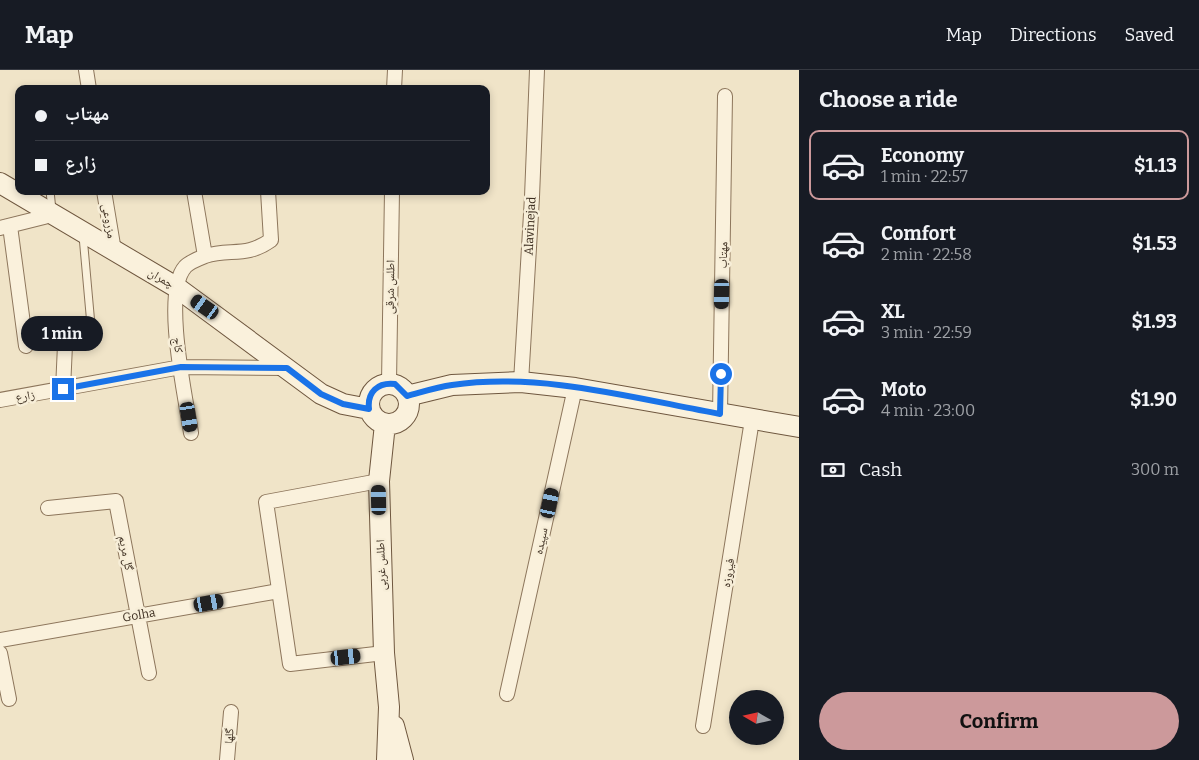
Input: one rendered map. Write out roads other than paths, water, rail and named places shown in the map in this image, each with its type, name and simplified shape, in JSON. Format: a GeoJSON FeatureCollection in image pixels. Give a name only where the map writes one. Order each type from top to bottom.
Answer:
{"type":"FeatureCollection","features":[{"type":"Feature","properties":{"kind":"street"},"geometry":{"type":"LineString","coordinates":[[86,70],[88,85]]}},
{"type":"Feature","properties":{"kind":"street"},"geometry":{"type":"LineString","coordinates":[[394,85],[395,70]]}},
{"type":"Feature","properties":{"kind":"street","name":"Alavinejad"},"geometry":{"type":"LineString","coordinates":[[521,382],[532,197],[537,70]]}},
{"type":"Feature","properties":{"kind":"street","name":"مهتاب"},"geometry":{"type":"LineString","coordinates":[[720,414],[725,96]]}},
{"type":"Feature","properties":{"kind":"street","name":"چمران"},"geometry":{"type":"LineString","coordinates":[[0,183],[15,192]]}},
{"type":"Feature","properties":{"kind":"street","name":"چمران"},"geometry":{"type":"LineString","coordinates":[[20,195],[176,287],[321,394],[343,404],[369,409]]}},
{"type":"Feature","properties":{"kind":"street","name":"مزروعی"},"geometry":{"type":"LineString","coordinates":[[105,195],[114,251]]}},
{"type":"Feature","properties":{"kind":"street"},"geometry":{"type":"LineString","coordinates":[[195,195],[205,256]]}},
{"type":"Feature","properties":{"kind":"street"},"geometry":{"type":"LineString","coordinates":[[176,287],[185,267],[205,256],[257,249],[271,240],[268,195]]}},
{"type":"Feature","properties":{"kind":"street","name":"اطلس شرقی"},"geometry":{"type":"LineString","coordinates":[[389,383],[392,195]]}},
{"type":"Feature","properties":{"kind":"street"},"geometry":{"type":"LineString","coordinates":[[26,346],[5,227],[52,215]]}},
{"type":"Feature","properties":{"kind":"street","name":"کاج"},"geometry":{"type":"LineString","coordinates":[[176,287],[175,328],[192,434]]}},
{"type":"Feature","properties":{"kind":"street"},"geometry":{"type":"LineString","coordinates":[[63,389],[65,345]]}},
{"type":"Feature","properties":{"kind":"street","name":"زارع"},"geometry":{"type":"LineString","coordinates":[[0,400],[181,367],[287,368]]}},
{"type":"Feature","properties":{"kind":"street"},"geometry":{"type":"LineString","coordinates":[[407,396],[452,385],[521,382],[575,388],[799,427]]}},
{"type":"Feature","properties":{"kind":"street"},"geometry":{"type":"LineString","coordinates":[[389,383],[400,387],[407,396],[408,408],[397,422],[385,424],[375,418],[369,409],[368,402],[373,391],[383,384],[389,383]]}},
{"type":"Feature","properties":{"kind":"street","name":"سپیده"},"geometry":{"type":"LineString","coordinates":[[507,694],[575,388]]}},
{"type":"Feature","properties":{"kind":"street","name":"فیروزه"},"geometry":{"type":"LineString","coordinates":[[703,726],[752,420]]}},
{"type":"Feature","properties":{"kind":"street","name":"اطلس غربی"},"geometry":{"type":"LineString","coordinates":[[385,424],[379,481],[384,653],[389,707],[387,760]]}},
{"type":"Feature","properties":{"kind":"street"},"geometry":{"type":"LineString","coordinates":[[379,481],[266,502],[290,664],[384,653]]}},
{"type":"Feature","properties":{"kind":"street","name":"گل مریم"},"geometry":{"type":"LineString","coordinates":[[48,508],[116,501],[148,673]]}},
{"type":"Feature","properties":{"kind":"street","name":"Golha"},"geometry":{"type":"LineString","coordinates":[[0,640],[279,591]]}},
{"type":"Feature","properties":{"kind":"street"},"geometry":{"type":"LineString","coordinates":[[0,653],[10,699]]}},
{"type":"Feature","properties":{"kind":"street","name":"اطلس غربی"},"geometry":{"type":"LineString","coordinates":[[389,707],[404,760]]}},
{"type":"Feature","properties":{"kind":"street","name":"گلها"},"geometry":{"type":"LineString","coordinates":[[228,760],[231,712]]}},
{"type":"Feature","properties":{"kind":"lane"},"geometry":{"type":"LineString","coordinates":[[50,195],[52,215]]}},
{"type":"Feature","properties":{"kind":"lane"},"geometry":{"type":"LineString","coordinates":[[83,233],[91,325]]}}]}
